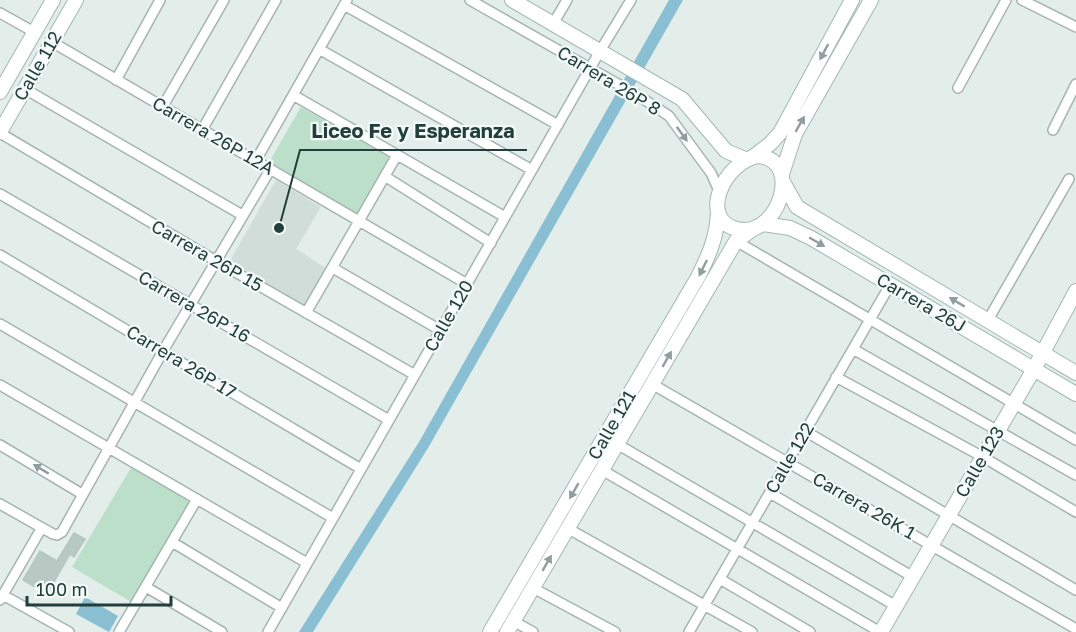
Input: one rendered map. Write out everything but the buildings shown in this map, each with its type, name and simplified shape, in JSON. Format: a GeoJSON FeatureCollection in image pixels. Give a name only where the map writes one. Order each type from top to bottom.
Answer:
{"type":"FeatureCollection","features":[{"type":"Feature","properties":{"kind":"street","name":"Calle 112"},"geometry":{"type":"LineString","coordinates":[[2,83],[53,0]]}},
{"type":"Feature","properties":{"kind":"street","name":"Calle 112"},"geometry":{"type":"LineString","coordinates":[[0,133],[76,0]]}},
{"type":"Feature","properties":{"kind":"street"},"geometry":{"type":"LineString","coordinates":[[116,80],[160,0]]}},
{"type":"Feature","properties":{"kind":"street"},"geometry":{"type":"LineString","coordinates":[[163,106],[224,0]]}},
{"type":"Feature","properties":{"kind":"street"},"geometry":{"type":"LineString","coordinates":[[202,130],[276,0]]}},
{"type":"Feature","properties":{"kind":"street","name":"Carrera 26P 8"},"geometry":{"type":"LineString","coordinates":[[470,0],[639,96],[669,116],[711,173],[720,193]]}},
{"type":"Feature","properties":{"kind":"street","name":"Carrera 26P 8"},"geometry":{"type":"LineString","coordinates":[[512,0],[682,99],[726,151],[749,158]]}},
{"type":"Feature","properties":{"kind":"street"},"geometry":{"type":"LineString","coordinates":[[553,24],[567,0]]}},
{"type":"Feature","properties":{"kind":"street","name":"Calle 120"},"geometry":{"type":"LineString","coordinates":[[268,632],[631,0]]}},
{"type":"Feature","properties":{"kind":"street"},"geometry":{"type":"LineString","coordinates":[[852,0],[780,133],[770,144],[727,175],[720,193],[718,212],[723,220],[732,227],[744,230],[759,225],[773,213],[779,203],[782,178],[795,134],[871,0]]}},
{"type":"Feature","properties":{"kind":"street"},"geometry":{"type":"LineString","coordinates":[[958,88],[1006,0]]}},
{"type":"Feature","properties":{"kind":"street"},"geometry":{"type":"LineString","coordinates":[[1022,0],[1076,27]]}},
{"type":"Feature","properties":{"kind":"street"},"geometry":{"type":"LineString","coordinates":[[255,162],[345,2],[558,125]]}},
{"type":"Feature","properties":{"kind":"street"},"geometry":{"type":"LineString","coordinates":[[0,13],[34,32]]}},
{"type":"Feature","properties":{"kind":"street","name":"Carrera 26P 12A"},"geometry":{"type":"LineString","coordinates":[[52,42],[467,284]]}},
{"type":"Feature","properties":{"kind":"street"},"geometry":{"type":"LineString","coordinates":[[319,48],[532,170]]}},
{"type":"Feature","properties":{"kind":"street"},"geometry":{"type":"LineString","coordinates":[[1053,130],[1076,84]]}},
{"type":"Feature","properties":{"kind":"street"},"geometry":{"type":"LineString","coordinates":[[25,89],[242,215]]}},
{"type":"Feature","properties":{"kind":"street"},"geometry":{"type":"LineString","coordinates":[[293,95],[505,217]]}},
{"type":"Feature","properties":{"kind":"street","name":"Carrera 26P 15"},"geometry":{"type":"LineString","coordinates":[[0,133],[415,375]]}},
{"type":"Feature","properties":{"kind":"street"},"geometry":{"type":"LineString","coordinates":[[306,313],[397,155]]}},
{"type":"Feature","properties":{"kind":"street"},"geometry":{"type":"LineString","coordinates":[[749,158],[762,156],[772,160],[780,169],[782,178]]}},
{"type":"Feature","properties":{"kind":"street"},"geometry":{"type":"LineString","coordinates":[[0,504],[41,529],[57,535],[62,532],[162,351],[270,170]]}},
{"type":"Feature","properties":{"kind":"street"},"geometry":{"type":"LineString","coordinates":[[386,177],[491,243]]}},
{"type":"Feature","properties":{"kind":"street","name":"Carrera 26J"},"geometry":{"type":"LineString","coordinates":[[782,178],[797,207],[1076,373]]}},
{"type":"Feature","properties":{"kind":"street"},"geometry":{"type":"LineString","coordinates":[[988,320],[1069,179]]}},
{"type":"Feature","properties":{"kind":"street","name":"Carrera 26P 16"},"geometry":{"type":"LineString","coordinates":[[0,194],[389,420]]}},
{"type":"Feature","properties":{"kind":"street","name":"Calle 121"},"geometry":{"type":"LineString","coordinates":[[490,632],[698,277],[713,246],[718,212]]}},
{"type":"Feature","properties":{"kind":"street","name":"Carrera 26J"},"geometry":{"type":"LineString","coordinates":[[759,225],[790,228],[1076,394]]}},
{"type":"Feature","properties":{"kind":"street","name":"Calle 121"},"geometry":{"type":"LineString","coordinates":[[510,627],[736,241],[759,225]]}},
{"type":"Feature","properties":{"kind":"street"},"geometry":{"type":"LineString","coordinates":[[736,241],[1076,440]]}},
{"type":"Feature","properties":{"kind":"street","name":"Carrera 26P 17"},"geometry":{"type":"LineString","coordinates":[[0,255],[361,469]]}},
{"type":"Feature","properties":{"kind":"street"},"geometry":{"type":"LineString","coordinates":[[333,268],[440,330]]}},
{"type":"Feature","properties":{"kind":"street","name":"Calle 122"},"geometry":{"type":"LineString","coordinates":[[689,632],[890,285]]}},
{"type":"Feature","properties":{"kind":"street","name":"Calle 123"},"geometry":{"type":"LineString","coordinates":[[880,632],[1056,332],[1076,291]]}},
{"type":"Feature","properties":{"kind":"street"},"geometry":{"type":"LineString","coordinates":[[0,324],[333,518]]}},
{"type":"Feature","properties":{"kind":"street"},"geometry":{"type":"LineString","coordinates":[[1023,342],[1042,339],[1056,332],[1056,352],[1061,364]]}},
{"type":"Feature","properties":{"kind":"street"},"geometry":{"type":"LineString","coordinates":[[853,349],[1076,475]]}},
{"type":"Feature","properties":{"kind":"street"},"geometry":{"type":"LineString","coordinates":[[1014,357],[1023,375],[1022,389]]}},
{"type":"Feature","properties":{"kind":"street"},"geometry":{"type":"LineString","coordinates":[[836,377],[983,457],[1076,512]]}},
{"type":"Feature","properties":{"kind":"street"},"geometry":{"type":"LineString","coordinates":[[1022,389],[1033,381],[1044,379],[1053,381]]}},
{"type":"Feature","properties":{"kind":"street","name":"Carrera 26K 1"},"geometry":{"type":"LineString","coordinates":[[652,384],[1074,628]]}},
{"type":"Feature","properties":{"kind":"street"},"geometry":{"type":"LineString","coordinates":[[0,385],[307,563]]}},
{"type":"Feature","properties":{"kind":"street"},"geometry":{"type":"LineString","coordinates":[[806,431],[1076,590]]}},
{"type":"Feature","properties":{"kind":"street"},"geometry":{"type":"LineString","coordinates":[[617,444],[896,606]]}},
{"type":"Feature","properties":{"kind":"street"},"geometry":{"type":"LineString","coordinates":[[0,445],[82,494]]}},
{"type":"Feature","properties":{"kind":"street"},"geometry":{"type":"LineString","coordinates":[[602,470],[880,632]]}},
{"type":"Feature","properties":{"kind":"street"},"geometry":{"type":"LineString","coordinates":[[770,493],[913,577]]}},
{"type":"Feature","properties":{"kind":"street"},"geometry":{"type":"LineString","coordinates":[[119,632],[197,500]]}},
{"type":"Feature","properties":{"kind":"street"},"geometry":{"type":"LineString","coordinates":[[567,528],[752,632]]}},
{"type":"Feature","properties":{"kind":"street"},"geometry":{"type":"LineString","coordinates":[[41,529],[2,598],[69,632]]}},
{"type":"Feature","properties":{"kind":"street"},"geometry":{"type":"LineString","coordinates":[[172,542],[282,608]]}},
{"type":"Feature","properties":{"kind":"street"},"geometry":{"type":"LineString","coordinates":[[720,579],[810,632]]}},
{"type":"Feature","properties":{"kind":"street"},"geometry":{"type":"LineString","coordinates":[[146,587],[222,632]]}},
{"type":"Feature","properties":{"kind":"street"},"geometry":{"type":"LineString","coordinates":[[533,588],[615,632]]}},
{"type":"Feature","properties":{"kind":"street"},"geometry":{"type":"LineString","coordinates":[[510,627],[533,632]]}},
{"type":"Feature","properties":{"kind":"shaded area"},"geometry":{"type":"Polygon","coordinates":[[[276,180],[321,207],[296,249],[329,270],[308,307],[230,261],[276,180]]]}},
{"type":"Feature","properties":{"kind":"green space"},"geometry":{"type":"Polygon","coordinates":[[[301,107],[391,158],[358,215],[268,164],[301,107]]]}},
{"type":"Feature","properties":{"kind":"green space"},"geometry":{"type":"Polygon","coordinates":[[[132,466],[193,502],[133,603],[72,567],[132,466]]]}},
{"type":"Feature","properties":{"kind":"water"},"geometry":{"type":"Polygon","coordinates":[[[669,0],[683,0],[428,448],[313,632],[299,632],[419,442],[669,0]]]}},
{"type":"Feature","properties":{"kind":"water"},"geometry":{"type":"Polygon","coordinates":[[[85,597],[118,616],[109,632],[76,614],[85,597]]]}},
{"type":"Feature","properties":{"kind":"place","name":"Liceo Fe y Esperanza"},"geometry":{"type":"Point","coordinates":[279,228]}}]}
